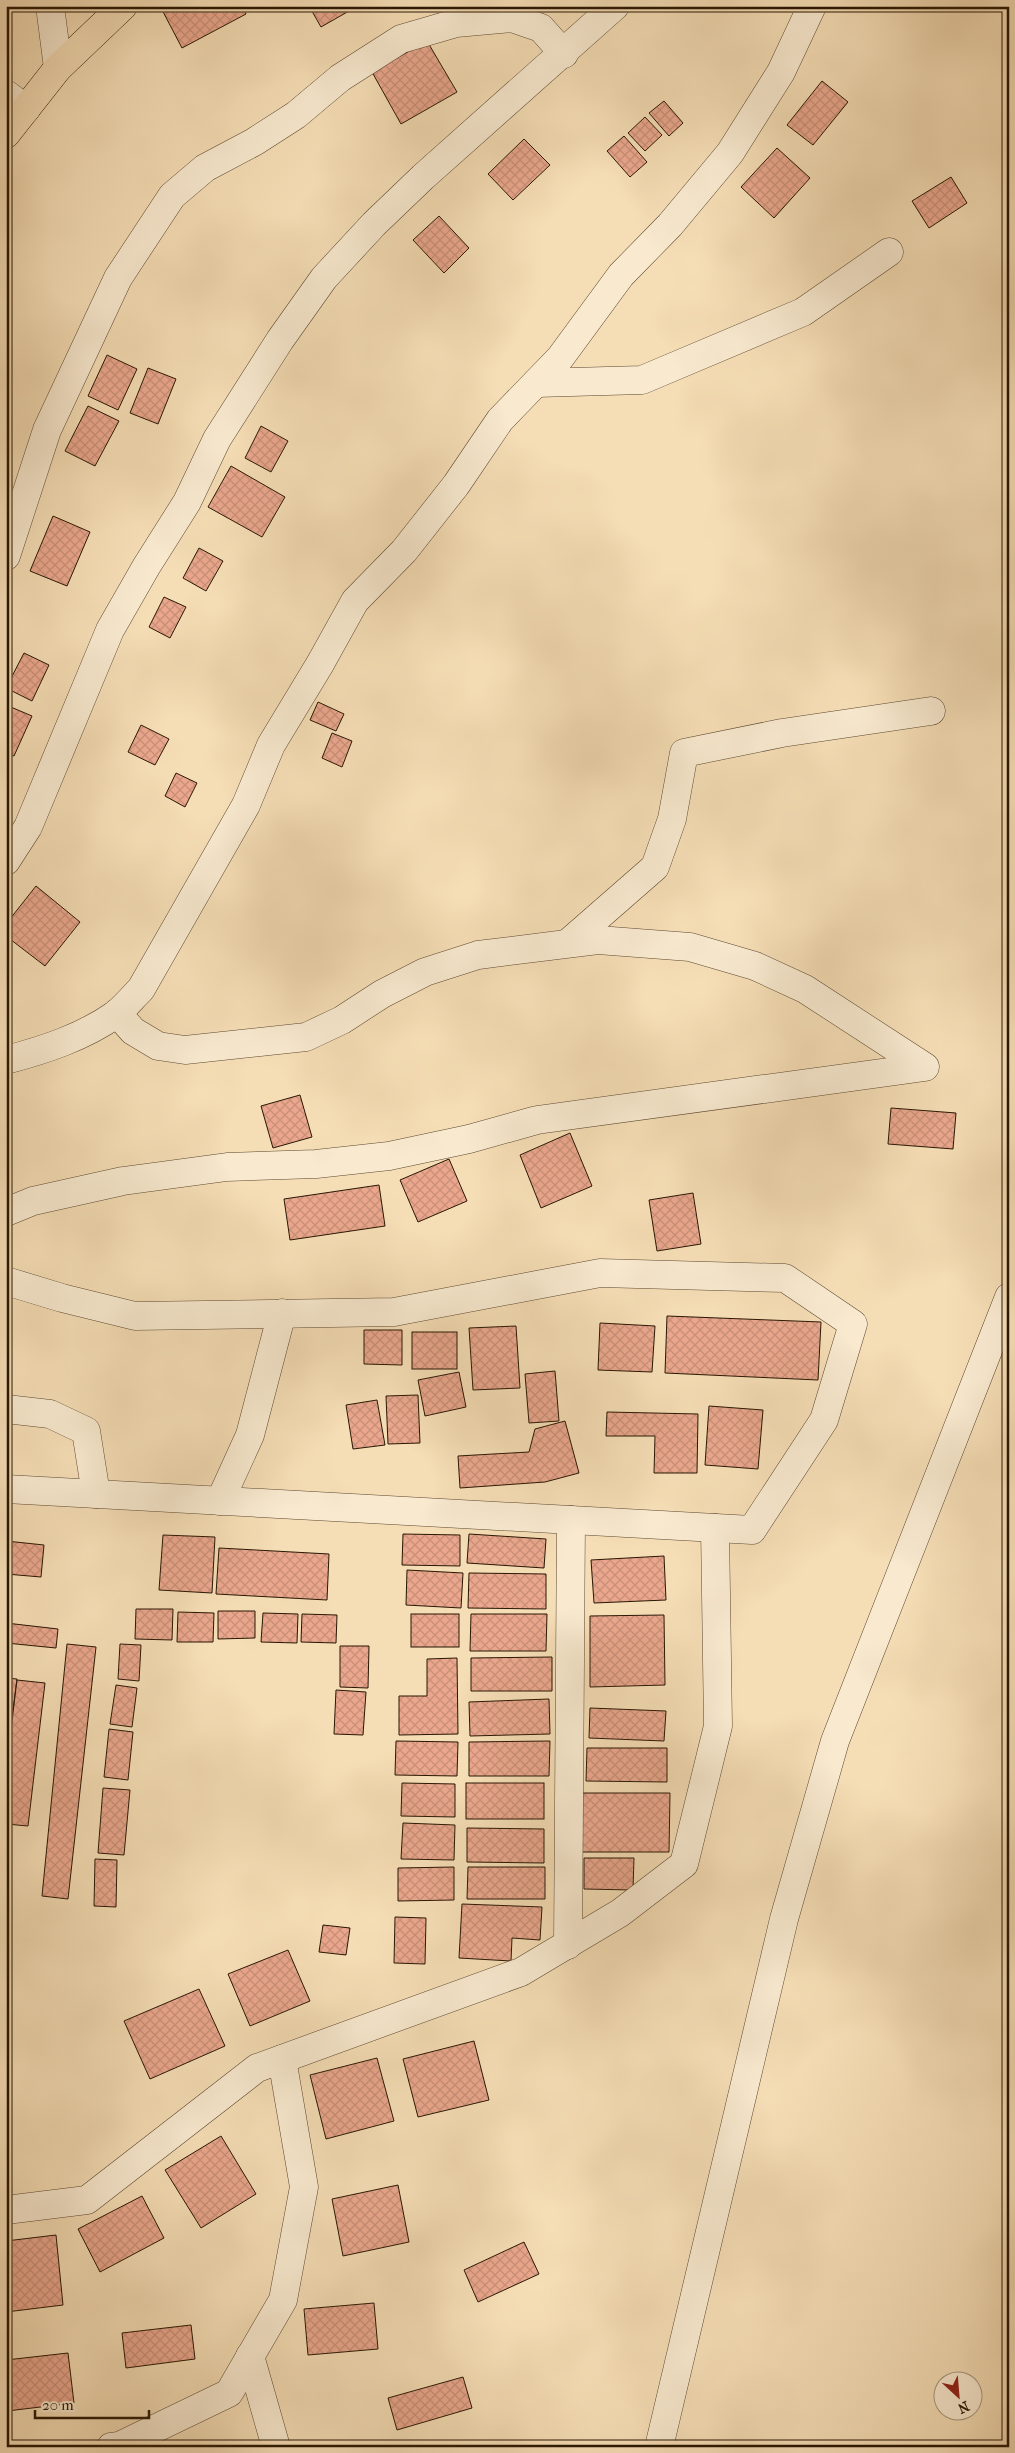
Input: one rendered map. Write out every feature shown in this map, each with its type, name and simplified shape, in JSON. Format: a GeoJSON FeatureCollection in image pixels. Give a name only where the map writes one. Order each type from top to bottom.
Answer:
{"type":"FeatureCollection","features":[{"type":"Feature","properties":{"kind":"main road"},"geometry":{"type":"LineString","coordinates":[[6,134],[16,101],[58,68],[123,6]]}},
{"type":"Feature","properties":{"kind":"street"},"geometry":{"type":"LineString","coordinates":[[50,6],[58,68]]}},
{"type":"Feature","properties":{"kind":"street"},"geometry":{"type":"LineString","coordinates":[[6,861],[28,827],[110,630],[146,566],[187,502],[217,439],[280,340],[324,278],[374,224],[423,177],[564,54],[615,6]]}},
{"type":"Feature","properties":{"kind":"street"},"geometry":{"type":"LineString","coordinates":[[6,1060],[38,1052],[81,1033],[117,1013],[141,990],[246,805],[271,745],[320,664],[355,601],[404,551],[456,485],[500,420],[560,358],[622,275],[670,224],[730,153],[781,72],[812,6]]}},
{"type":"Feature","properties":{"kind":"street"},"geometry":{"type":"LineString","coordinates":[[6,556],[47,430],[118,278],[172,196],[205,168],[254,142],[289,120],[340,78],[401,39],[456,23],[512,18],[541,28],[564,54]]}},
{"type":"Feature","properties":{"kind":"street"},"geometry":{"type":"LineString","coordinates":[[536,382],[642,380],[803,312],[889,252]]}},
{"type":"Feature","properties":{"kind":"street"},"geometry":{"type":"LineString","coordinates":[[568,943],[655,867],[672,819],[684,753],[782,734],[931,711]]}},
{"type":"Feature","properties":{"kind":"street"},"geometry":{"type":"LineString","coordinates":[[6,1212],[33,1201],[124,1181],[227,1167],[316,1164],[389,1156],[469,1139],[537,1120],[925,1067],[805,989],[755,966],[690,947],[598,940],[478,955],[425,972],[382,994],[342,1020],[306,1037],[185,1050],[158,1046],[132,1031],[117,1013]]}},
{"type":"Feature","properties":{"kind":"street"},"geometry":{"type":"LineString","coordinates":[[6,1281],[62,1298],[135,1316],[394,1312],[600,1273],[785,1278],[853,1324],[824,1420],[752,1530],[6,1489]]}},
{"type":"Feature","properties":{"kind":"street"},"geometry":{"type":"LineString","coordinates":[[659,2447],[784,1919],[834,1741],[1009,1297]]}},
{"type":"Feature","properties":{"kind":"street"},"geometry":{"type":"LineString","coordinates":[[220,1501],[250,1435],[282,1313]]}},
{"type":"Feature","properties":{"kind":"street"},"geometry":{"type":"LineString","coordinates":[[6,1409],[50,1414],[86,1431],[96,1494]]}},
{"type":"Feature","properties":{"kind":"street"},"geometry":{"type":"LineString","coordinates":[[568,1945],[571,1520]]}},
{"type":"Feature","properties":{"kind":"street"},"geometry":{"type":"LineString","coordinates":[[6,2210],[87,2200],[257,2068],[521,1972],[620,1914],[684,1864],[718,1726],[715,1528]]}},
{"type":"Feature","properties":{"kind":"street"},"geometry":{"type":"LineString","coordinates":[[111,2447],[119,2446],[229,2393],[283,2300],[304,2187],[282,2059]]}},
{"type":"Feature","properties":{"kind":"street"},"geometry":{"type":"LineString","coordinates":[[250,2356],[276,2447]]}},
{"type":"Feature","properties":{"kind":"building"},"geometry":{"type":"Polygon","coordinates":[[[160,6],[242,6],[246,14],[182,48],[160,6]]]}},
{"type":"Feature","properties":{"kind":"building"},"geometry":{"type":"Polygon","coordinates":[[[309,6],[356,6],[356,7],[321,27],[309,6]]]}},
{"type":"Feature","properties":{"kind":"building"},"geometry":{"type":"Polygon","coordinates":[[[427,41],[457,92],[401,124],[372,72],[427,41]]]}},
{"type":"Feature","properties":{"kind":"building"},"geometry":{"type":"Polygon","coordinates":[[[822,81],[848,102],[813,145],[787,125],[822,81]]]}},
{"type":"Feature","properties":{"kind":"building"},"geometry":{"type":"Polygon","coordinates":[[[664,101],[683,123],[669,136],[649,113],[664,101]]]}},
{"type":"Feature","properties":{"kind":"building"},"geometry":{"type":"Polygon","coordinates":[[[645,117],[662,135],[645,151],[628,133],[645,117]]]}},
{"type":"Feature","properties":{"kind":"building"},"geometry":{"type":"Polygon","coordinates":[[[624,136],[647,162],[630,177],[607,151],[624,136]]]}},
{"type":"Feature","properties":{"kind":"building"},"geometry":{"type":"Polygon","coordinates":[[[524,139],[550,165],[513,200],[488,174],[524,139]]]}},
{"type":"Feature","properties":{"kind":"building"},"geometry":{"type":"Polygon","coordinates":[[[777,148],[810,178],[774,218],[741,187],[777,148]]]}},
{"type":"Feature","properties":{"kind":"building"},"geometry":{"type":"Polygon","coordinates":[[[951,177],[967,203],[929,228],[912,201],[951,177]]]}},
{"type":"Feature","properties":{"kind":"building"},"geometry":{"type":"Polygon","coordinates":[[[439,216],[469,248],[444,273],[413,240],[439,216]]]}},
{"type":"Feature","properties":{"kind":"building"},"geometry":{"type":"Polygon","coordinates":[[[107,355],[137,369],[118,410],[88,396],[107,355]]]}},
{"type":"Feature","properties":{"kind":"building"},"geometry":{"type":"Polygon","coordinates":[[[148,368],[176,379],[158,424],[130,413],[148,368]]]}},
{"type":"Feature","properties":{"kind":"building"},"geometry":{"type":"Polygon","coordinates":[[[88,406],[119,421],[95,466],[65,451],[88,406]]]}},
{"type":"Feature","properties":{"kind":"building"},"geometry":{"type":"Polygon","coordinates":[[[261,426],[288,441],[271,472],[245,458],[261,426]]]}},
{"type":"Feature","properties":{"kind":"building"},"geometry":{"type":"Polygon","coordinates":[[[231,466],[285,497],[262,537],[208,507],[231,466]]]}},
{"type":"Feature","properties":{"kind":"building"},"geometry":{"type":"Polygon","coordinates":[[[53,516],[90,532],[67,586],[30,571],[53,516]]]}},
{"type":"Feature","properties":{"kind":"building"},"geometry":{"type":"Polygon","coordinates":[[[199,548],[223,561],[206,591],[183,578],[199,548]]]}},
{"type":"Feature","properties":{"kind":"building"},"geometry":{"type":"Polygon","coordinates":[[[164,597],[186,607],[170,638],[149,627],[164,597]]]}},
{"type":"Feature","properties":{"kind":"building"},"geometry":{"type":"Polygon","coordinates":[[[24,653],[49,665],[32,701],[6,688],[24,653]]]}},
{"type":"Feature","properties":{"kind":"building"},"geometry":{"type":"Polygon","coordinates":[[[318,702],[344,714],[336,731],[310,720],[318,702]]]}},
{"type":"Feature","properties":{"kind":"building"},"geometry":{"type":"Polygon","coordinates":[[[6,705],[32,716],[14,756],[6,753],[6,705]]]}},
{"type":"Feature","properties":{"kind":"building"},"geometry":{"type":"Polygon","coordinates":[[[141,725],[169,739],[155,765],[128,752],[141,725]]]}},
{"type":"Feature","properties":{"kind":"building"},"geometry":{"type":"Polygon","coordinates":[[[332,733],[352,741],[342,767],[322,758],[332,733]]]}},
{"type":"Feature","properties":{"kind":"building"},"geometry":{"type":"Polygon","coordinates":[[[176,773],[197,783],[185,807],[165,796],[176,773]]]}},
{"type":"Feature","properties":{"kind":"building"},"geometry":{"type":"Polygon","coordinates":[[[36,886],[80,922],[45,966],[6,936],[6,924],[36,886]]]}},
{"type":"Feature","properties":{"kind":"building"},"geometry":{"type":"Polygon","coordinates":[[[300,1095],[312,1137],[273,1148],[261,1106],[300,1095]]]}},
{"type":"Feature","properties":{"kind":"building"},"geometry":{"type":"Polygon","coordinates":[[[891,1108],[956,1113],[953,1149],[888,1144],[891,1108]]]}},
{"type":"Feature","properties":{"kind":"building"},"geometry":{"type":"Polygon","coordinates":[[[570,1133],[592,1186],[541,1208],[520,1155],[570,1133]]]}},
{"type":"Feature","properties":{"kind":"building"},"geometry":{"type":"Polygon","coordinates":[[[449,1159],[467,1201],[418,1222],[400,1180],[449,1159]]]}},
{"type":"Feature","properties":{"kind":"building"},"geometry":{"type":"Polygon","coordinates":[[[379,1185],[385,1226],[290,1240],[284,1199],[379,1185]]]}},
{"type":"Feature","properties":{"kind":"building"},"geometry":{"type":"Polygon","coordinates":[[[693,1193],[701,1244],[657,1251],[649,1200],[693,1193]]]}},
{"type":"Feature","properties":{"kind":"building"},"geometry":{"type":"Polygon","coordinates":[[[667,1316],[821,1322],[818,1380],[665,1373],[667,1316]]]}},
{"type":"Feature","properties":{"kind":"building"},"geometry":{"type":"Polygon","coordinates":[[[600,1323],[655,1326],[652,1372],[598,1370],[600,1323]]]}},
{"type":"Feature","properties":{"kind":"building"},"geometry":{"type":"Polygon","coordinates":[[[516,1326],[520,1388],[473,1390],[469,1328],[516,1326]]]}},
{"type":"Feature","properties":{"kind":"building"},"geometry":{"type":"Polygon","coordinates":[[[364,1330],[402,1330],[402,1365],[364,1364],[364,1330]]]}},
{"type":"Feature","properties":{"kind":"building"},"geometry":{"type":"Polygon","coordinates":[[[412,1332],[457,1332],[457,1369],[412,1369],[412,1332]]]}},
{"type":"Feature","properties":{"kind":"building"},"geometry":{"type":"Polygon","coordinates":[[[555,1371],[559,1421],[529,1423],[525,1374],[555,1371]]]}},
{"type":"Feature","properties":{"kind":"building"},"geometry":{"type":"Polygon","coordinates":[[[459,1372],[466,1407],[425,1416],[418,1380],[459,1372]]]}},
{"type":"Feature","properties":{"kind":"building"},"geometry":{"type":"Polygon","coordinates":[[[418,1395],[420,1443],[388,1444],[386,1396],[418,1395]]]}},
{"type":"Feature","properties":{"kind":"building"},"geometry":{"type":"Polygon","coordinates":[[[377,1400],[385,1445],[353,1449],[346,1405],[377,1400]]]}},
{"type":"Feature","properties":{"kind":"building"},"geometry":{"type":"Polygon","coordinates":[[[709,1406],[763,1410],[758,1469],[705,1465],[709,1406]]]}},
{"type":"Feature","properties":{"kind":"building"},"geometry":{"type":"Polygon","coordinates":[[[607,1412],[698,1414],[697,1473],[654,1473],[655,1436],[606,1436],[607,1412]]]}},
{"type":"Feature","properties":{"kind":"building"},"geometry":{"type":"Polygon","coordinates":[[[565,1421],[579,1473],[545,1482],[460,1488],[458,1456],[529,1452],[535,1429],[565,1421]]]}},
{"type":"Feature","properties":{"kind":"building"},"geometry":{"type":"Polygon","coordinates":[[[403,1534],[460,1535],[460,1566],[402,1565],[403,1534]]]}},
{"type":"Feature","properties":{"kind":"building"},"geometry":{"type":"Polygon","coordinates":[[[469,1534],[546,1539],[544,1568],[467,1563],[469,1534]]]}},
{"type":"Feature","properties":{"kind":"building"},"geometry":{"type":"Polygon","coordinates":[[[163,1535],[215,1537],[212,1593],[159,1590],[163,1535]]]}},
{"type":"Feature","properties":{"kind":"building"},"geometry":{"type":"Polygon","coordinates":[[[6,1541],[44,1545],[41,1577],[6,1574],[6,1541]]]}},
{"type":"Feature","properties":{"kind":"building"},"geometry":{"type":"Polygon","coordinates":[[[219,1548],[329,1554],[327,1600],[216,1594],[219,1548]]]}},
{"type":"Feature","properties":{"kind":"building"},"geometry":{"type":"Polygon","coordinates":[[[664,1556],[666,1600],[594,1603],[591,1560],[664,1556]]]}},
{"type":"Feature","properties":{"kind":"building"},"geometry":{"type":"Polygon","coordinates":[[[407,1570],[463,1573],[461,1608],[406,1605],[407,1570]]]}},
{"type":"Feature","properties":{"kind":"building"},"geometry":{"type":"Polygon","coordinates":[[[469,1573],[546,1574],[546,1609],[468,1608],[469,1573]]]}},
{"type":"Feature","properties":{"kind":"building"},"geometry":{"type":"Polygon","coordinates":[[[136,1609],[173,1609],[172,1640],[135,1639],[136,1609]]]}},
{"type":"Feature","properties":{"kind":"building"},"geometry":{"type":"Polygon","coordinates":[[[218,1611],[255,1611],[255,1638],[218,1639],[218,1611]]]}},
{"type":"Feature","properties":{"kind":"building"},"geometry":{"type":"Polygon","coordinates":[[[178,1612],[214,1613],[213,1642],[177,1642],[178,1612]]]}},
{"type":"Feature","properties":{"kind":"building"},"geometry":{"type":"Polygon","coordinates":[[[263,1613],[298,1614],[297,1643],[261,1642],[263,1613]]]}},
{"type":"Feature","properties":{"kind":"building"},"geometry":{"type":"Polygon","coordinates":[[[302,1614],[337,1615],[336,1643],[301,1642],[302,1614]]]}},
{"type":"Feature","properties":{"kind":"building"},"geometry":{"type":"Polygon","coordinates":[[[411,1614],[459,1614],[459,1647],[411,1647],[411,1614]]]}},
{"type":"Feature","properties":{"kind":"building"},"geometry":{"type":"Polygon","coordinates":[[[471,1614],[547,1614],[546,1651],[470,1651],[471,1614]]]}},
{"type":"Feature","properties":{"kind":"building"},"geometry":{"type":"Polygon","coordinates":[[[664,1615],[665,1685],[590,1687],[590,1616],[664,1615]]]}},
{"type":"Feature","properties":{"kind":"building"},"geometry":{"type":"Polygon","coordinates":[[[6,1623],[58,1629],[56,1648],[6,1643],[6,1623]]]}},
{"type":"Feature","properties":{"kind":"building"},"geometry":{"type":"Polygon","coordinates":[[[67,1644],[96,1647],[68,1899],[42,1896],[67,1644]]]}},
{"type":"Feature","properties":{"kind":"building"},"geometry":{"type":"Polygon","coordinates":[[[120,1644],[141,1645],[139,1681],[118,1679],[120,1644]]]}},
{"type":"Feature","properties":{"kind":"building"},"geometry":{"type":"Polygon","coordinates":[[[340,1646],[369,1646],[368,1688],[340,1687],[340,1646]]]}},
{"type":"Feature","properties":{"kind":"building"},"geometry":{"type":"Polygon","coordinates":[[[552,1657],[552,1691],[471,1691],[471,1658],[552,1657]]]}},
{"type":"Feature","properties":{"kind":"building"},"geometry":{"type":"Polygon","coordinates":[[[457,1658],[458,1734],[399,1735],[399,1696],[427,1696],[427,1659],[457,1658]]]}},
{"type":"Feature","properties":{"kind":"building"},"geometry":{"type":"Polygon","coordinates":[[[6,1678],[17,1679],[6,1763],[6,1678]]]}},
{"type":"Feature","properties":{"kind":"building"},"geometry":{"type":"Polygon","coordinates":[[[17,1680],[45,1683],[28,1826],[6,1824],[6,1770],[17,1680]]]}},
{"type":"Feature","properties":{"kind":"building"},"geometry":{"type":"Polygon","coordinates":[[[116,1685],[137,1688],[132,1727],[110,1724],[116,1685]]]}},
{"type":"Feature","properties":{"kind":"building"},"geometry":{"type":"Polygon","coordinates":[[[336,1690],[366,1692],[363,1735],[334,1734],[336,1690]]]}},
{"type":"Feature","properties":{"kind":"building"},"geometry":{"type":"Polygon","coordinates":[[[549,1699],[550,1734],[470,1736],[469,1702],[549,1699]]]}},
{"type":"Feature","properties":{"kind":"building"},"geometry":{"type":"Polygon","coordinates":[[[590,1708],[666,1711],[664,1741],[589,1738],[590,1708]]]}},
{"type":"Feature","properties":{"kind":"building"},"geometry":{"type":"Polygon","coordinates":[[[109,1729],[133,1732],[128,1780],[104,1777],[109,1729]]]}},
{"type":"Feature","properties":{"kind":"building"},"geometry":{"type":"Polygon","coordinates":[[[396,1741],[458,1742],[457,1776],[395,1775],[396,1741]]]}},
{"type":"Feature","properties":{"kind":"building"},"geometry":{"type":"Polygon","coordinates":[[[550,1741],[549,1776],[469,1776],[469,1742],[550,1741]]]}},
{"type":"Feature","properties":{"kind":"building"},"geometry":{"type":"Polygon","coordinates":[[[587,1748],[667,1748],[667,1782],[586,1781],[587,1748]]]}},
{"type":"Feature","properties":{"kind":"building"},"geometry":{"type":"Polygon","coordinates":[[[402,1783],[455,1784],[455,1817],[401,1816],[402,1783]]]}},
{"type":"Feature","properties":{"kind":"building"},"geometry":{"type":"Polygon","coordinates":[[[466,1783],[544,1783],[544,1819],[466,1819],[466,1783]]]}},
{"type":"Feature","properties":{"kind":"building"},"geometry":{"type":"Polygon","coordinates":[[[103,1788],[130,1790],[124,1855],[98,1853],[103,1788]]]}},
{"type":"Feature","properties":{"kind":"building"},"geometry":{"type":"Polygon","coordinates":[[[582,1793],[670,1793],[669,1852],[582,1852],[582,1793]]]}},
{"type":"Feature","properties":{"kind":"building"},"geometry":{"type":"Polygon","coordinates":[[[403,1823],[455,1825],[454,1860],[401,1859],[403,1823]]]}},
{"type":"Feature","properties":{"kind":"building"},"geometry":{"type":"Polygon","coordinates":[[[467,1828],[544,1829],[544,1863],[467,1862],[467,1828]]]}},
{"type":"Feature","properties":{"kind":"building"},"geometry":{"type":"Polygon","coordinates":[[[584,1858],[634,1858],[633,1890],[584,1889],[584,1858]]]}},
{"type":"Feature","properties":{"kind":"building"},"geometry":{"type":"Polygon","coordinates":[[[95,1859],[117,1860],[116,1907],[94,1906],[95,1859]]]}},
{"type":"Feature","properties":{"kind":"building"},"geometry":{"type":"Polygon","coordinates":[[[454,1867],[454,1900],[398,1901],[398,1868],[454,1867]]]}},
{"type":"Feature","properties":{"kind":"building"},"geometry":{"type":"Polygon","coordinates":[[[468,1867],[545,1867],[545,1899],[467,1899],[468,1867]]]}},
{"type":"Feature","properties":{"kind":"building"},"geometry":{"type":"Polygon","coordinates":[[[462,1904],[542,1907],[540,1940],[512,1938],[511,1961],[459,1958],[462,1904]]]}},
{"type":"Feature","properties":{"kind":"building"},"geometry":{"type":"Polygon","coordinates":[[[395,1917],[426,1918],[425,1964],[394,1963],[395,1917]]]}},
{"type":"Feature","properties":{"kind":"building"},"geometry":{"type":"Polygon","coordinates":[[[323,1925],[350,1928],[346,1955],[319,1952],[323,1925]]]}},
{"type":"Feature","properties":{"kind":"building"},"geometry":{"type":"Polygon","coordinates":[[[288,1950],[310,2001],[250,2026],[228,1974],[288,1950]]]}},
{"type":"Feature","properties":{"kind":"building"},"geometry":{"type":"Polygon","coordinates":[[[199,1989],[225,2046],[150,2079],[124,2021],[199,1989]]]}},
{"type":"Feature","properties":{"kind":"building"},"geometry":{"type":"Polygon","coordinates":[[[474,2041],[489,2100],[418,2117],[403,2059],[474,2041]]]}},
{"type":"Feature","properties":{"kind":"building"},"geometry":{"type":"Polygon","coordinates":[[[377,2058],[394,2121],[326,2139],[310,2075],[377,2058]]]}},
{"type":"Feature","properties":{"kind":"building"},"geometry":{"type":"Polygon","coordinates":[[[221,2136],[256,2194],[201,2228],[165,2170],[221,2136]]]}},
{"type":"Feature","properties":{"kind":"building"},"geometry":{"type":"Polygon","coordinates":[[[398,2185],[409,2242],[343,2256],[332,2199],[398,2185]]]}},
{"type":"Feature","properties":{"kind":"building"},"geometry":{"type":"Polygon","coordinates":[[[142,2196],[164,2238],[100,2272],[78,2229],[142,2196]]]}},
{"type":"Feature","properties":{"kind":"building"},"geometry":{"type":"Polygon","coordinates":[[[56,2235],[63,2305],[6,2312],[6,2241],[56,2235]]]}},
{"type":"Feature","properties":{"kind":"building"},"geometry":{"type":"Polygon","coordinates":[[[524,2242],[539,2274],[478,2302],[464,2270],[524,2242]]]}},
{"type":"Feature","properties":{"kind":"building"},"geometry":{"type":"Polygon","coordinates":[[[374,2303],[378,2349],[308,2355],[304,2309],[374,2303]]]}},
{"type":"Feature","properties":{"kind":"building"},"geometry":{"type":"Polygon","coordinates":[[[191,2325],[195,2359],[126,2368],[122,2333],[191,2325]]]}},
{"type":"Feature","properties":{"kind":"building"},"geometry":{"type":"Polygon","coordinates":[[[68,2353],[74,2403],[7,2411],[6,2360],[68,2353]]]}},
{"type":"Feature","properties":{"kind":"building"},"geometry":{"type":"Polygon","coordinates":[[[463,2377],[472,2408],[397,2430],[388,2398],[463,2377]]]}}]}
